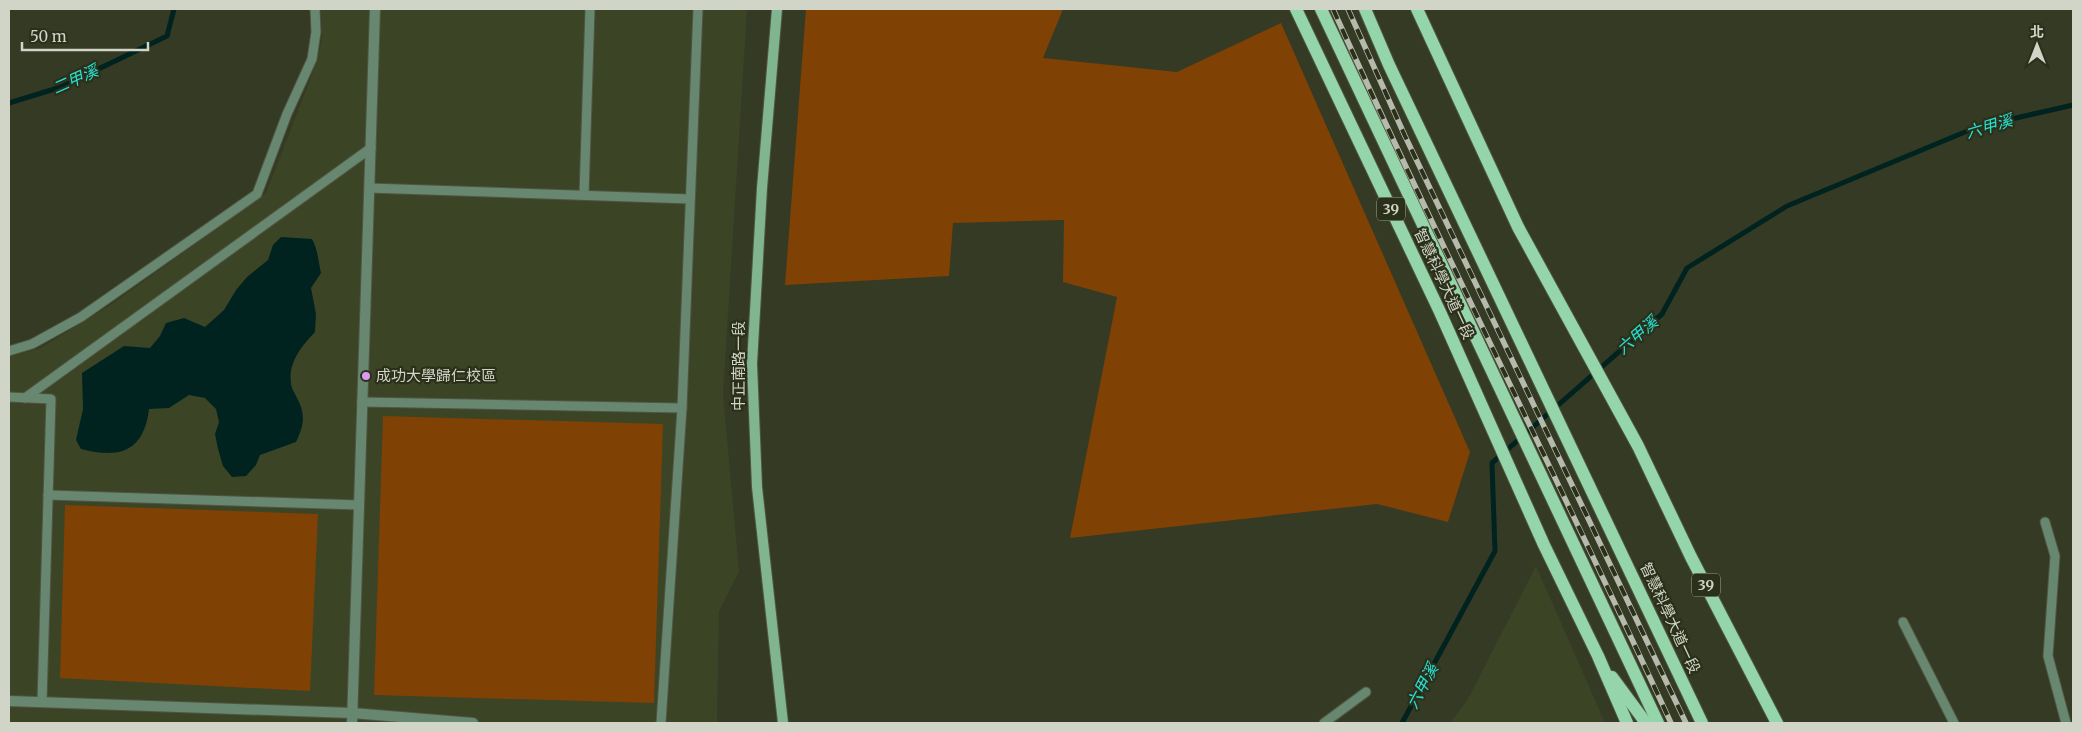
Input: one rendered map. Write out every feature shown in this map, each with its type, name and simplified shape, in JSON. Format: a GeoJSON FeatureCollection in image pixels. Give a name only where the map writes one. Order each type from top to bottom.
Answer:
{"type":"FeatureCollection","features":[{"type":"Feature","properties":{"kind":"main road","name":"智慧科學大道一段"},"geometry":{"type":"LineString","coordinates":[[1296,9],[1485,410],[1544,545],[1598,656]]}},
{"type":"Feature","properties":{"kind":"main road","name":"智慧科學大道一段"},"geometry":{"type":"LineString","coordinates":[[1321,9],[1658,723]]}},
{"type":"Feature","properties":{"kind":"main road","name":"智慧科學大道一段"},"geometry":{"type":"LineString","coordinates":[[1365,9],[1389,65],[1702,723]]}},
{"type":"Feature","properties":{"kind":"main road","name":"39"},"geometry":{"type":"LineString","coordinates":[[1417,9],[1518,227],[1572,329],[1638,446],[1691,557],[1777,723]]}},
{"type":"Feature","properties":{"kind":"main road","name":"39"},"geometry":{"type":"LineString","coordinates":[[1598,656],[1627,723]]}},
{"type":"Feature","properties":{"kind":"main road"},"geometry":{"type":"LineString","coordinates":[[1598,656],[1646,723]]}},
{"type":"Feature","properties":{"kind":"street"},"geometry":{"type":"LineString","coordinates":[[352,718],[375,9]]}},
{"type":"Feature","properties":{"kind":"street","name":"中正南路一段"},"geometry":{"type":"LineString","coordinates":[[778,9],[762,188],[752,364],[757,486],[783,723]]}},
{"type":"Feature","properties":{"kind":"street"},"geometry":{"type":"LineString","coordinates":[[9,701],[474,723]]}},
{"type":"Feature","properties":{"kind":"lane"},"geometry":{"type":"LineString","coordinates":[[9,351],[32,344],[81,318],[257,194],[287,114],[312,60],[316,32],[315,9]]}},
{"type":"Feature","properties":{"kind":"lane"},"geometry":{"type":"LineString","coordinates":[[584,195],[590,9]]}},
{"type":"Feature","properties":{"kind":"lane"},"geometry":{"type":"LineString","coordinates":[[661,723],[682,408],[698,9]]}},
{"type":"Feature","properties":{"kind":"lane"},"geometry":{"type":"LineString","coordinates":[[25,398],[370,148]]}},
{"type":"Feature","properties":{"kind":"lane"},"geometry":{"type":"LineString","coordinates":[[369,188],[690,198]]}},
{"type":"Feature","properties":{"kind":"lane"},"geometry":{"type":"LineString","coordinates":[[9,397],[51,399],[42,702]]}},
{"type":"Feature","properties":{"kind":"lane"},"geometry":{"type":"LineString","coordinates":[[362,402],[682,408]]}},
{"type":"Feature","properties":{"kind":"lane"},"geometry":{"type":"LineString","coordinates":[[48,496],[359,505]]}},
{"type":"Feature","properties":{"kind":"lane"},"geometry":{"type":"LineString","coordinates":[[2045,522],[2055,556],[2048,656],[2066,723]]}},
{"type":"Feature","properties":{"kind":"lane"},"geometry":{"type":"LineString","coordinates":[[1903,622],[1954,723]]}},
{"type":"Feature","properties":{"kind":"lane"},"geometry":{"type":"LineString","coordinates":[[1324,723],[1366,692]]}},
{"type":"Feature","properties":{"kind":"shaded area","name":"成功大學歸仁校區"},"geometry":{"type":"Polygon","coordinates":[[[321,9],[747,9],[723,394],[739,571],[719,611],[717,723],[9,723],[9,357],[41,348],[115,302],[266,193],[313,72],[322,40],[321,9]]]}},
{"type":"Feature","properties":{"kind":"shaded area"},"geometry":{"type":"Polygon","coordinates":[[[806,9],[1063,9],[1043,58],[1177,72],[1281,23],[1470,452],[1448,522],[1377,504],[1070,538],[1117,297],[1063,282],[1064,220],[953,223],[949,276],[785,285],[806,9]]]}},
{"type":"Feature","properties":{"kind":"shaded area"},"geometry":{"type":"Polygon","coordinates":[[[383,416],[663,424],[654,703],[374,695],[383,416]]]}},
{"type":"Feature","properties":{"kind":"shaded area"},"geometry":{"type":"Polygon","coordinates":[[[65,505],[318,514],[310,691],[60,678],[65,505]]]}},
{"type":"Feature","properties":{"kind":"shaded area"},"geometry":{"type":"Polygon","coordinates":[[[1536,566],[1605,723],[1450,723],[1468,699],[1536,566]]]}},
{"type":"Feature","properties":{"kind":"water"},"geometry":{"type":"Polygon","coordinates":[[[281,237],[312,239],[317,251],[321,273],[311,288],[316,314],[315,332],[297,355],[292,368],[291,385],[303,415],[301,430],[296,442],[260,455],[256,465],[246,476],[232,477],[223,466],[218,449],[215,434],[219,422],[216,409],[205,398],[189,395],[169,408],[149,409],[142,435],[127,449],[107,453],[81,449],[76,440],[83,409],[82,373],[124,346],[150,348],[160,336],[166,323],[184,318],[205,327],[224,310],[236,290],[247,277],[268,260],[273,245],[281,237]]]}},
{"type":"Feature","properties":{"kind":"waterway","name":"二甲溪"},"geometry":{"type":"LineString","coordinates":[[9,103],[61,87],[167,36],[174,9]]}},
{"type":"Feature","properties":{"kind":"waterway","name":"六甲溪"},"geometry":{"type":"LineString","coordinates":[[1402,723],[1495,551],[1492,463],[1662,314],[1687,268],[1787,206],[1977,127],[2073,105]]}},
{"type":"Feature","properties":{"kind":"railway"},"geometry":{"type":"LineString","coordinates":[[1333,9],[1416,188],[1671,723]]}},
{"type":"Feature","properties":{"kind":"railway"},"geometry":{"type":"LineString","coordinates":[[1348,9],[1405,136],[1686,723]]}},
{"type":"Feature","properties":{"kind":"place","name":"成功大學歸仁校區"},"geometry":{"type":"Point","coordinates":[366,376]}}]}
